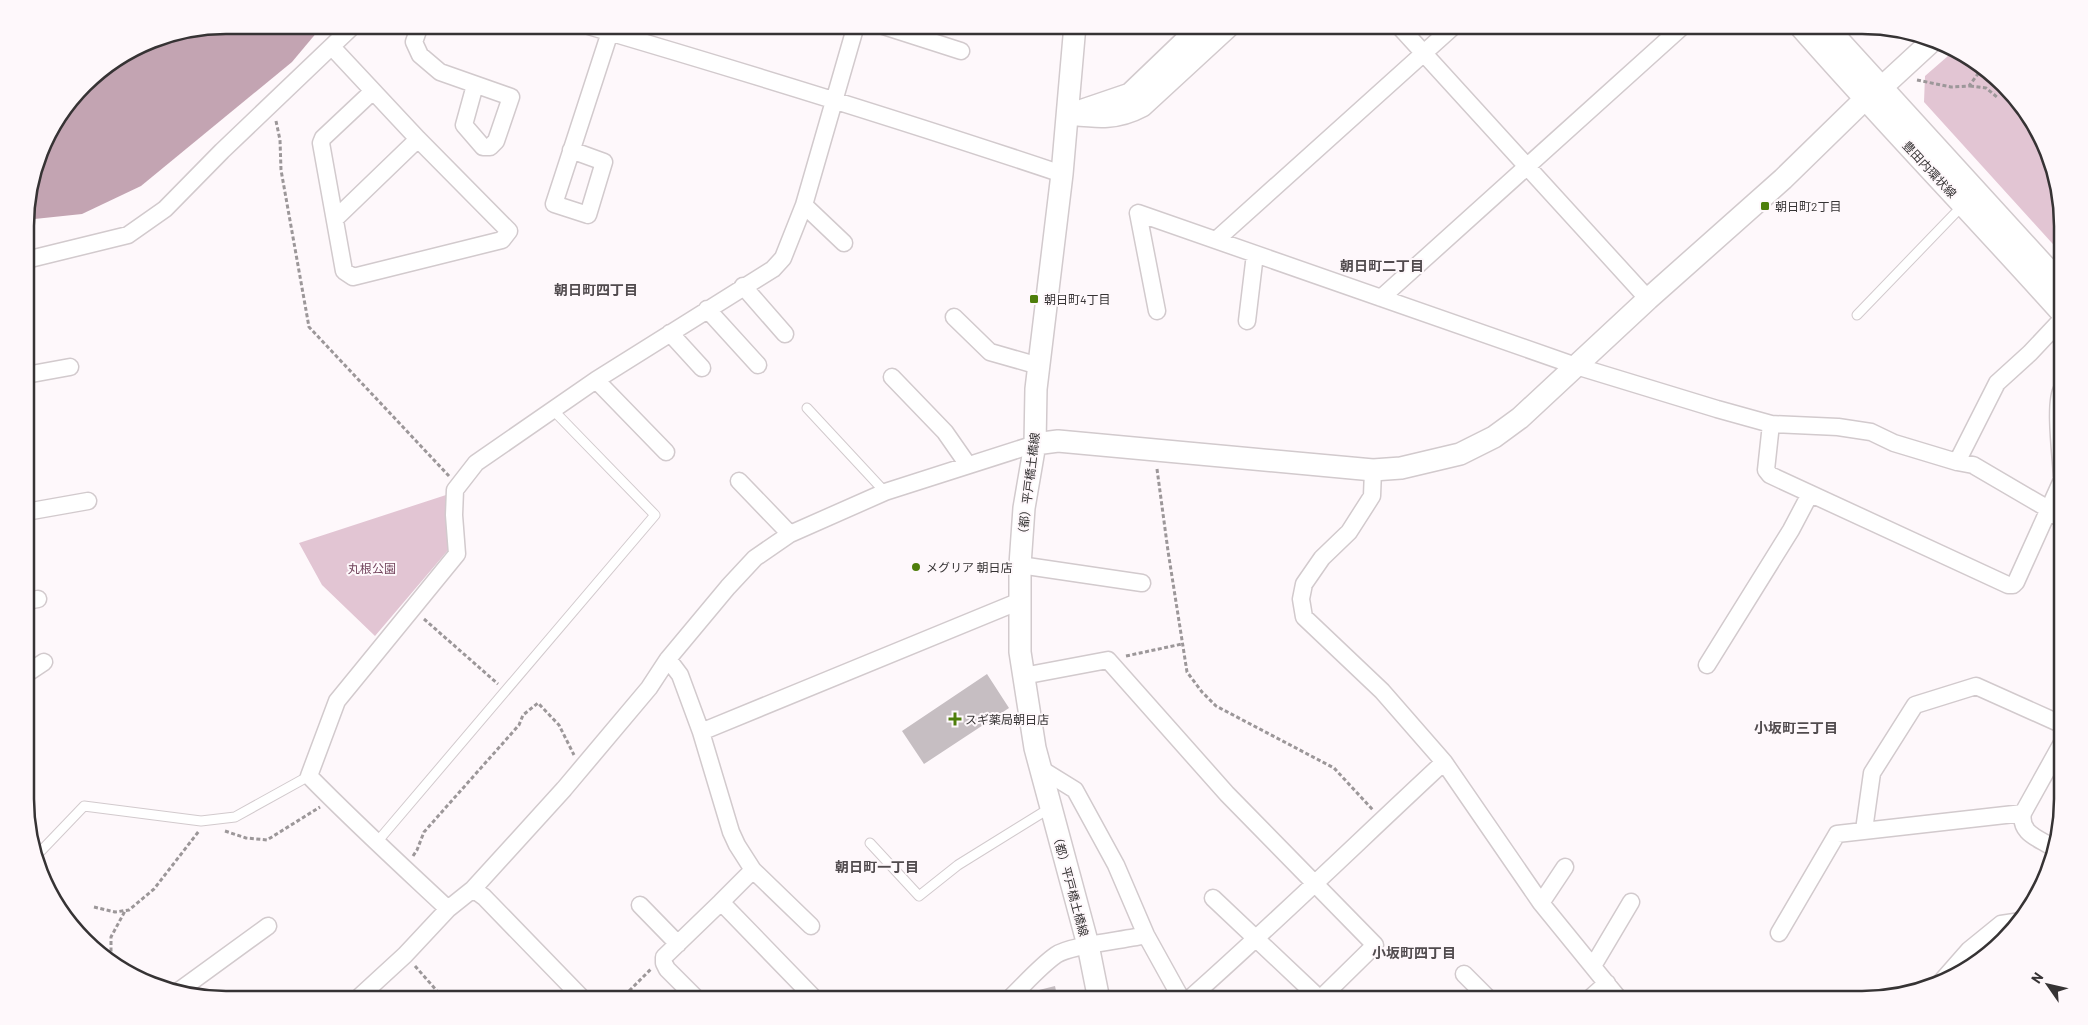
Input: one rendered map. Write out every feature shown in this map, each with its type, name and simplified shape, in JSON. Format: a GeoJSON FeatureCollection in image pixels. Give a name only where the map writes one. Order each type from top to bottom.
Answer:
{"type":"FeatureCollection","features":[{"type":"Feature","properties":{"kind":"street"},"geometry":{"type":"LineString","coordinates":[[34,258],[128,234],[166,209],[222,151],[345,34]]}},
{"type":"Feature","properties":{"kind":"street"},"geometry":{"type":"LineString","coordinates":[[417,34],[414,42],[420,55],[440,72],[475,84]]}},
{"type":"Feature","properties":{"kind":"street"},"geometry":{"type":"LineString","coordinates":[[571,150],[609,34]]}},
{"type":"Feature","properties":{"kind":"street"},"geometry":{"type":"LineString","coordinates":[[617,34],[739,70],[833,102],[942,134],[1062,174]]}},
{"type":"Feature","properties":{"kind":"street"},"geometry":{"type":"LineString","coordinates":[[448,909],[350,819],[308,776],[337,701],[457,554],[454,514],[455,490],[476,463],[596,380],[743,286],[773,269],[783,258],[804,205],[853,34]]}},
{"type":"Feature","properties":{"kind":"street"},"geometry":{"type":"LineString","coordinates":[[908,34],[962,51]]}},
{"type":"Feature","properties":{"kind":"street","name":"（都）平戸橋土橋線"},"geometry":{"type":"LineString","coordinates":[[1074,34],[1062,174],[1036,389],[1035,444],[1024,508],[1020,565],[1020,652],[1041,769],[1088,946],[1097,991]]}},
{"type":"Feature","properties":{"kind":"street"},"geometry":{"type":"LineString","coordinates":[[1068,114],[1100,106],[1130,94],[1193,34]]}},
{"type":"Feature","properties":{"kind":"street"},"geometry":{"type":"LineString","coordinates":[[1068,114],[1104,118],[1128,114],[1142,106],[1220,34]]}},
{"type":"Feature","properties":{"kind":"street"},"geometry":{"type":"LineString","coordinates":[[1407,34],[1648,299]]}},
{"type":"Feature","properties":{"kind":"street"},"geometry":{"type":"LineString","coordinates":[[1216,240],[1445,34]]}},
{"type":"Feature","properties":{"kind":"street"},"geometry":{"type":"LineString","coordinates":[[1381,298],[1526,165],[1674,34]]}},
{"type":"Feature","properties":{"kind":"street","name":"豊田内環状線"},"geometry":{"type":"LineString","coordinates":[[1811,34],[1880,87],[1964,204],[2054,304]]}},
{"type":"Feature","properties":{"kind":"street","name":"豊田内環状線"},"geometry":{"type":"LineString","coordinates":[[1833,34],[2054,276]]}},
{"type":"Feature","properties":{"kind":"street"},"geometry":{"type":"LineString","coordinates":[[366,991],[405,955],[448,909],[473,889],[582,769],[649,688],[668,659],[728,587],[755,558],[790,534],[885,492],[1035,444],[1058,441],[1373,470],[1425,463],[1460,454],[1494,437],[1520,418],[1927,45]]}},
{"type":"Feature","properties":{"kind":"street"},"geometry":{"type":"LineString","coordinates":[[332,47],[418,139],[509,231],[502,240],[353,277],[344,271],[321,143],[323,138],[372,91]]}},
{"type":"Feature","properties":{"kind":"street"},"geometry":{"type":"LineString","coordinates":[[335,219],[418,139]]}},
{"type":"Feature","properties":{"kind":"street"},"geometry":{"type":"LineString","coordinates":[[804,205],[844,243]]}},
{"type":"Feature","properties":{"kind":"street"},"geometry":{"type":"LineString","coordinates":[[1156,311],[1138,213],[1576,366],[1771,424],[1838,427],[1871,432],[1894,442],[1957,462],[1973,465],[2054,514]]}},
{"type":"Feature","properties":{"kind":"street"},"geometry":{"type":"LineString","coordinates":[[1247,320],[1254,254]]}},
{"type":"Feature","properties":{"kind":"street"},"geometry":{"type":"LineString","coordinates":[[743,286],[785,334]]}},
{"type":"Feature","properties":{"kind":"street"},"geometry":{"type":"LineString","coordinates":[[707,309],[758,365]]}},
{"type":"Feature","properties":{"kind":"street"},"geometry":{"type":"LineString","coordinates":[[954,317],[990,352],[1039,366]]}},
{"type":"Feature","properties":{"kind":"street"},"geometry":{"type":"LineString","coordinates":[[1957,462],[1997,383],[2030,353],[2054,328]]}},
{"type":"Feature","properties":{"kind":"street"},"geometry":{"type":"LineString","coordinates":[[670,333],[702,368]]}},
{"type":"Feature","properties":{"kind":"street"},"geometry":{"type":"LineString","coordinates":[[34,374],[70,367]]}},
{"type":"Feature","properties":{"kind":"street"},"geometry":{"type":"LineString","coordinates":[[892,377],[945,432],[968,465]]}},
{"type":"Feature","properties":{"kind":"street"},"geometry":{"type":"LineString","coordinates":[[596,380],[666,452]]}},
{"type":"Feature","properties":{"kind":"street"},"geometry":{"type":"LineString","coordinates":[[1771,424],[1766,470],[1770,475],[2008,584],[2013,585],[2016,582],[2054,518]]}},
{"type":"Feature","properties":{"kind":"street"},"geometry":{"type":"LineString","coordinates":[[1373,470],[1372,496],[1349,532],[1322,558],[1304,584],[1301,600],[1304,617],[1382,691],[1444,762],[1541,903],[1613,991]]}},
{"type":"Feature","properties":{"kind":"street"},"geometry":{"type":"LineString","coordinates":[[739,481],[790,534]]}},
{"type":"Feature","properties":{"kind":"street"},"geometry":{"type":"LineString","coordinates":[[1707,665],[1791,530],[1810,494]]}},
{"type":"Feature","properties":{"kind":"street"},"geometry":{"type":"LineString","coordinates":[[34,511],[88,501]]}},
{"type":"Feature","properties":{"kind":"street"},"geometry":{"type":"LineString","coordinates":[[1020,565],[1142,583]]}},
{"type":"Feature","properties":{"kind":"street"},"geometry":{"type":"LineString","coordinates":[[701,732],[1020,601]]}},
{"type":"Feature","properties":{"kind":"street"},"geometry":{"type":"LineString","coordinates":[[668,659],[680,675],[701,732],[731,832],[737,845],[754,870],[811,926]]}},
{"type":"Feature","properties":{"kind":"street"},"geometry":{"type":"LineString","coordinates":[[1023,676],[1108,660],[1227,794],[1375,945],[1328,991]]}},
{"type":"Feature","properties":{"kind":"street"},"geometry":{"type":"LineString","coordinates":[[34,669],[44,662]]}},
{"type":"Feature","properties":{"kind":"street"},"geometry":{"type":"LineString","coordinates":[[1864,830],[1872,773],[1915,705],[1976,686],[2054,722]]}},
{"type":"Feature","properties":{"kind":"street"},"geometry":{"type":"LineString","coordinates":[[2049,845],[2025,830],[2021,822],[2023,813],[2054,757]]}},
{"type":"Feature","properties":{"kind":"street"},"geometry":{"type":"LineString","coordinates":[[1198,991],[1256,940],[1313,883],[1444,762]]}},
{"type":"Feature","properties":{"kind":"street"},"geometry":{"type":"LineString","coordinates":[[1041,769],[1075,790],[1116,865],[1146,934],[1177,991]]}},
{"type":"Feature","properties":{"kind":"street"},"geometry":{"type":"LineString","coordinates":[[1779,933],[1837,834],[2023,813]]}},
{"type":"Feature","properties":{"kind":"street"},"geometry":{"type":"LineString","coordinates":[[1541,903],[1565,867]]}},
{"type":"Feature","properties":{"kind":"street"},"geometry":{"type":"LineString","coordinates":[[689,991],[667,969],[664,957],[754,870]]}},
{"type":"Feature","properties":{"kind":"street"},"geometry":{"type":"LineString","coordinates":[[473,889],[484,897],[575,991]]}},
{"type":"Feature","properties":{"kind":"street"},"geometry":{"type":"LineString","coordinates":[[1213,898],[1311,991]]}},
{"type":"Feature","properties":{"kind":"street"},"geometry":{"type":"LineString","coordinates":[[721,902],[807,991]]}},
{"type":"Feature","properties":{"kind":"street"},"geometry":{"type":"LineString","coordinates":[[1593,966],[1631,902]]}},
{"type":"Feature","properties":{"kind":"street"},"geometry":{"type":"LineString","coordinates":[[640,905],[678,944]]}},
{"type":"Feature","properties":{"kind":"street"},"geometry":{"type":"LineString","coordinates":[[1956,967],[1969,950],[2001,924],[2010,922]]}},
{"type":"Feature","properties":{"kind":"street"},"geometry":{"type":"LineString","coordinates":[[184,987],[268,926]]}},
{"type":"Feature","properties":{"kind":"street"},"geometry":{"type":"LineString","coordinates":[[1018,991],[1058,954],[1146,934]]}},
{"type":"Feature","properties":{"kind":"street"},"geometry":{"type":"LineString","coordinates":[[1464,974],[1481,991]]}},
{"type":"Feature","properties":{"kind":"street"},"geometry":{"type":"LineString","coordinates":[[1598,991],[1607,983]]}},
{"type":"Feature","properties":{"kind":"lane"},"geometry":{"type":"LineString","coordinates":[[1857,316],[1964,204]]}},
{"type":"Feature","properties":{"kind":"lane"},"geometry":{"type":"LineString","coordinates":[[807,408],[885,492]]}},
{"type":"Feature","properties":{"kind":"lane"},"geometry":{"type":"LineString","coordinates":[[377,842],[655,514],[553,410]]}},
{"type":"Feature","properties":{"kind":"lane"},"geometry":{"type":"LineString","coordinates":[[41,851],[84,806],[201,821],[236,817],[308,776]]}},
{"type":"Feature","properties":{"kind":"lane"},"geometry":{"type":"LineString","coordinates":[[870,843],[919,896],[958,865],[1051,808]]}},
{"type":"Feature","properties":{"kind":"path"},"geometry":{"type":"LineString","coordinates":[[1969,86],[1979,73]]}},
{"type":"Feature","properties":{"kind":"path"},"geometry":{"type":"LineString","coordinates":[[1880,87],[1969,86],[1986,88],[1997,97]]}},
{"type":"Feature","properties":{"kind":"path"},"geometry":{"type":"LineString","coordinates":[[266,109],[277,122],[281,170],[309,327],[458,485]]}},
{"type":"Feature","properties":{"kind":"path"},"geometry":{"type":"LineString","coordinates":[[1156,462],[1187,672],[1202,692],[1216,706],[1334,768],[1382,819]]}},
{"type":"Feature","properties":{"kind":"path"},"geometry":{"type":"LineString","coordinates":[[412,608],[506,690]]}},
{"type":"Feature","properties":{"kind":"path"},"geometry":{"type":"LineString","coordinates":[[1108,660],[1182,644]]}},
{"type":"Feature","properties":{"kind":"path"},"geometry":{"type":"LineString","coordinates":[[404,868],[418,850],[424,832],[519,725],[523,714],[538,703],[559,725],[582,769]]}},
{"type":"Feature","properties":{"kind":"path"},"geometry":{"type":"LineString","coordinates":[[218,830],[246,838],[267,840],[332,800]]}},
{"type":"Feature","properties":{"kind":"path"},"geometry":{"type":"LineString","coordinates":[[94,906],[115,912],[129,910],[154,889],[204,826]]}},
{"type":"Feature","properties":{"kind":"path"},"geometry":{"type":"LineString","coordinates":[[111,953],[111,937],[125,911]]}},
{"type":"Feature","properties":{"kind":"path"},"geometry":{"type":"LineString","coordinates":[[405,955],[438,991]]}},
{"type":"Feature","properties":{"kind":"path"},"geometry":{"type":"LineString","coordinates":[[629,991],[664,957]]}},
{"type":"Feature","properties":{"kind":"green space"},"geometry":{"type":"Polygon","coordinates":[[[1950,54],[1989,81],[2015,109],[2035,141],[2048,176],[2053,200],[2054,245],[1924,102],[1925,76],[1950,54]]]}},
{"type":"Feature","properties":{"kind":"green space","name":"丸根公園"},"geometry":{"type":"Polygon","coordinates":[[[446,495],[449,549],[375,636],[322,585],[299,543],[446,495]]]}},
{"type":"Feature","properties":{"kind":"shaded area"},"geometry":{"type":"Polygon","coordinates":[[[213,34],[315,34],[292,62],[141,186],[82,214],[34,219],[37,188],[48,152],[59,130],[81,99],[109,73],[141,53],[188,37],[213,34]]]}},
{"type":"Feature","properties":{"kind":"building","name":"スギ薬局朝日店"},"geometry":{"type":"Polygon","coordinates":[[[987,674],[1009,708],[924,764],[902,731],[987,674]]]}},
{"type":"Feature","properties":{"kind":"building"},"geometry":{"type":"Polygon","coordinates":[[[1055,986],[1056,991],[1035,991],[1055,986]]]}},
{"type":"Feature","properties":{"kind":"place","name":"朝日町2丁目"},"geometry":{"type":"Point","coordinates":[1765,206]}},
{"type":"Feature","properties":{"kind":"place","name":"朝日町4丁目"},"geometry":{"type":"Point","coordinates":[1034,299]}},
{"type":"Feature","properties":{"kind":"place","name":"メグリア 朝日店"},"geometry":{"type":"Point","coordinates":[916,567]}},
{"type":"Feature","properties":{"kind":"place","name":"スギ薬局朝日店"},"geometry":{"type":"Point","coordinates":[955,719]}},
{"type":"Feature","properties":{"kind":"district","name":"朝日町二丁目"},"geometry":{"type":"Point","coordinates":[1382,265]}},
{"type":"Feature","properties":{"kind":"district","name":"朝日町四丁目"},"geometry":{"type":"Point","coordinates":[596,289]}},
{"type":"Feature","properties":{"kind":"district","name":"小坂町三丁目"},"geometry":{"type":"Point","coordinates":[1796,727]}},
{"type":"Feature","properties":{"kind":"district","name":"朝日町一丁目"},"geometry":{"type":"Point","coordinates":[877,866]}},
{"type":"Feature","properties":{"kind":"district","name":"小坂町四丁目"},"geometry":{"type":"Point","coordinates":[1414,952]}}]}
